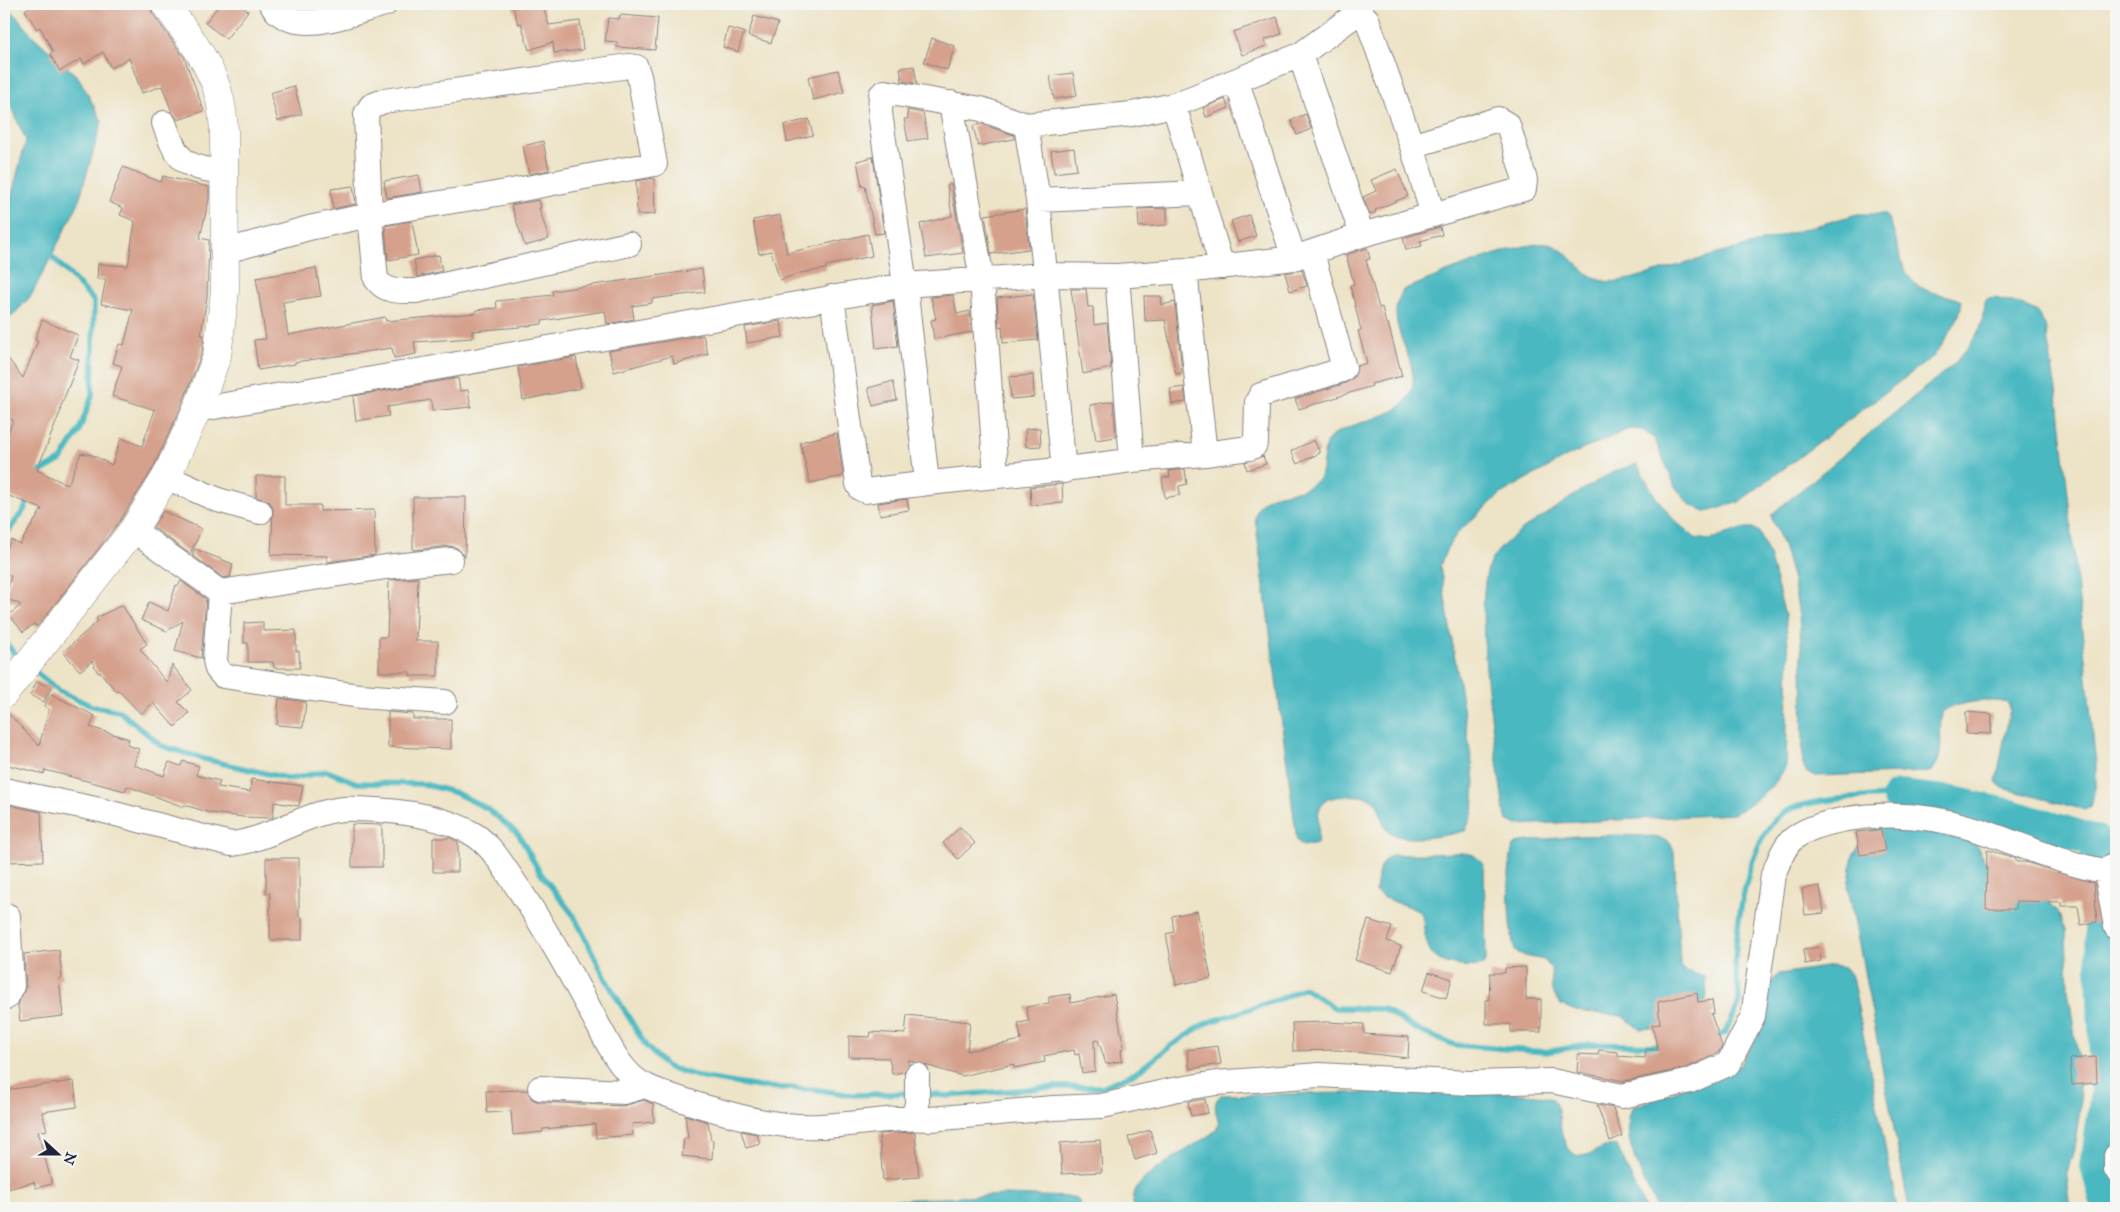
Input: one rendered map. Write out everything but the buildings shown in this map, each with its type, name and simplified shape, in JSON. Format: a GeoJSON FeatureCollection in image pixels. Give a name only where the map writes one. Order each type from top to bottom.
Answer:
{"type":"FeatureCollection","features":[{"type":"Feature","properties":{"kind":"main road"},"geometry":{"type":"LineString","coordinates":[[9,688],[134,530],[166,478],[197,410],[217,356],[225,291],[224,131],[217,89],[190,38],[165,4]]}},
{"type":"Feature","properties":{"kind":"street"},"geometry":{"type":"LineString","coordinates":[[271,4],[276,11],[291,20],[310,24],[386,4]]}},
{"type":"Feature","properties":{"kind":"street"},"geometry":{"type":"LineString","coordinates":[[927,482],[905,286],[880,113],[881,94],[890,93],[951,103],[981,110],[1026,125],[1132,114],[1174,105],[1237,82],[1300,55],[1355,15],[1362,15],[1367,19],[1412,146],[1433,215]]}},
{"type":"Feature","properties":{"kind":"street"},"geometry":{"type":"LineString","coordinates":[[1300,55],[1362,235]]}},
{"type":"Feature","properties":{"kind":"street"},"geometry":{"type":"LineString","coordinates":[[226,251],[309,228],[370,216],[655,164],[636,68],[628,66],[394,99],[371,106],[366,114],[370,216],[376,279],[382,287],[389,290],[416,292],[628,244]]}},
{"type":"Feature","properties":{"kind":"street"},"geometry":{"type":"LineString","coordinates":[[832,297],[858,484],[861,489],[866,491],[927,482],[1064,470],[1132,460],[1205,454],[1254,446],[1257,402],[1260,394],[1344,368],[1237,82]]}},
{"type":"Feature","properties":{"kind":"street"},"geometry":{"type":"LineString","coordinates":[[951,103],[982,280],[996,476]]}},
{"type":"Feature","properties":{"kind":"street"},"geometry":{"type":"LineString","coordinates":[[1174,105],[1222,268]]}},
{"type":"Feature","properties":{"kind":"street"},"geometry":{"type":"LineString","coordinates":[[197,410],[832,297],[905,286],[1044,275],[1117,276],[1185,271],[1222,268],[1303,256],[1362,235],[1524,189],[1525,180],[1508,125],[1498,119],[1412,146]]}},
{"type":"Feature","properties":{"kind":"street"},"geometry":{"type":"LineString","coordinates":[[164,123],[171,143],[184,162],[198,169],[225,172]]}},
{"type":"Feature","properties":{"kind":"street"},"geometry":{"type":"LineString","coordinates":[[1026,125],[1038,200],[1064,470]]}},
{"type":"Feature","properties":{"kind":"street"},"geometry":{"type":"LineString","coordinates":[[1038,200],[1199,193]]}},
{"type":"Feature","properties":{"kind":"street"},"geometry":{"type":"LineString","coordinates":[[1185,271],[1205,454]]}},
{"type":"Feature","properties":{"kind":"street"},"geometry":{"type":"LineString","coordinates":[[1117,276],[1132,460]]}},
{"type":"Feature","properties":{"kind":"street"},"geometry":{"type":"LineString","coordinates":[[166,478],[218,500],[260,512]]}},
{"type":"Feature","properties":{"kind":"street"},"geometry":{"type":"LineString","coordinates":[[134,530],[220,592],[386,567],[451,560]]}},
{"type":"Feature","properties":{"kind":"street"},"geometry":{"type":"LineString","coordinates":[[220,592],[215,660],[217,669],[223,676],[360,696],[444,702]]}},
{"type":"Feature","properties":{"kind":"street"},"geometry":{"type":"LineString","coordinates":[[4,790],[100,810],[231,844],[256,840],[291,823],[326,811],[356,808],[416,816],[450,824],[475,835],[495,854],[565,963],[620,1062],[630,1076],[645,1086],[739,1117],[780,1126],[820,1126],[916,1096],[931,1119],[1053,1108],[1102,1106],[1173,1090],[1216,1083],[1319,1075],[1470,1083],[1552,1081],[1622,1096],[1680,1083],[1728,1064],[1753,1016],[1773,875],[1781,857],[1793,839],[1834,821],[1863,817],[1920,817],[1976,829],[2069,863],[2108,868],[2116,927]]}},
{"type":"Feature","properties":{"kind":"street"},"geometry":{"type":"LineString","coordinates":[[4,998],[7,997],[12,986],[8,916]]}},
{"type":"Feature","properties":{"kind":"street"},"geometry":{"type":"LineString","coordinates":[[540,1088],[616,1092],[636,1090],[645,1086]]}},
{"type":"Feature","properties":{"kind":"street"},"geometry":{"type":"LineString","coordinates":[[2116,1156],[2116,1169]]}},
{"type":"Feature","properties":{"kind":"water"},"geometry":{"type":"Polygon","coordinates":[[[4,4],[34,37],[79,78],[102,121],[78,204],[31,296],[4,325],[4,219],[26,140],[4,92],[4,4]]]}},
{"type":"Feature","properties":{"kind":"water"},"geometry":{"type":"Polygon","coordinates":[[[1857,214],[1885,214],[1894,233],[1903,265],[1908,275],[1915,283],[1928,291],[1961,301],[1956,322],[1934,356],[1739,502],[1707,512],[1689,504],[1676,488],[1654,438],[1642,430],[1629,429],[1570,455],[1502,493],[1458,532],[1447,548],[1440,566],[1475,781],[1473,813],[1465,831],[1429,837],[1400,837],[1386,828],[1379,808],[1370,798],[1345,796],[1328,799],[1321,806],[1318,816],[1319,833],[1317,843],[1303,846],[1297,841],[1255,517],[1258,508],[1267,498],[1303,489],[1320,478],[1326,444],[1331,437],[1351,426],[1388,413],[1406,401],[1412,390],[1413,378],[1396,316],[1397,304],[1403,290],[1501,252],[1540,244],[1559,248],[1597,279],[1610,282],[1631,279],[1857,214]]]}},
{"type":"Feature","properties":{"kind":"water"},"geometry":{"type":"Polygon","coordinates":[[[1995,298],[2020,304],[2036,311],[2045,325],[2059,408],[2096,765],[2096,784],[2090,807],[2085,810],[2003,788],[1996,782],[2010,709],[2008,703],[1984,701],[1966,703],[1943,711],[1939,759],[1930,772],[1816,776],[1807,773],[1803,765],[1802,653],[1798,608],[1790,567],[1773,522],[1772,514],[1955,363],[1977,333],[1982,322],[1985,302],[1987,299],[1995,298]]]}},
{"type":"Feature","properties":{"kind":"water"},"geometry":{"type":"Polygon","coordinates":[[[1637,464],[1655,496],[1674,520],[1695,538],[1709,540],[1745,528],[1753,528],[1759,532],[1769,555],[1785,615],[1789,653],[1786,766],[1770,788],[1734,814],[1517,825],[1507,820],[1504,811],[1487,680],[1483,607],[1486,578],[1492,559],[1513,536],[1595,482],[1616,471],[1637,464]]]}},
{"type":"Feature","properties":{"kind":"water"},"geometry":{"type":"Polygon","coordinates":[[[1897,824],[1928,826],[1976,843],[1983,860],[2036,891],[2057,910],[2066,929],[2068,989],[2080,1069],[2080,1109],[2074,1149],[2066,1176],[2070,1208],[1909,1208],[1848,887],[1853,855],[1871,830],[1897,824]]]}},
{"type":"Feature","properties":{"kind":"water"},"geometry":{"type":"Polygon","coordinates":[[[1576,836],[1639,836],[1662,839],[1670,843],[1674,852],[1680,963],[1684,970],[1705,977],[1707,994],[1702,1020],[1680,1026],[1639,1029],[1623,1016],[1576,1011],[1561,1005],[1552,991],[1551,968],[1544,960],[1525,956],[1515,951],[1509,899],[1509,869],[1513,846],[1520,842],[1576,836]]]}},
{"type":"Feature","properties":{"kind":"water"},"geometry":{"type":"Polygon","coordinates":[[[1454,853],[1475,856],[1484,867],[1486,958],[1483,965],[1462,966],[1445,963],[1438,959],[1432,954],[1426,941],[1422,914],[1417,910],[1387,899],[1376,892],[1381,865],[1393,855],[1454,853]]]}},
{"type":"Feature","properties":{"kind":"water"},"geometry":{"type":"Polygon","coordinates":[[[1832,966],[1845,968],[1852,977],[1897,1208],[1657,1208],[1634,1158],[1630,1144],[1629,1118],[1633,1107],[1737,1068],[1758,1036],[1771,983],[1779,974],[1832,966]]]}},
{"type":"Feature","properties":{"kind":"water"},"geometry":{"type":"Polygon","coordinates":[[[1483,1091],[1537,1095],[1553,1099],[1558,1110],[1564,1139],[1572,1152],[1584,1156],[1603,1148],[1617,1146],[1645,1208],[1133,1208],[1134,1194],[1141,1182],[1160,1167],[1215,1131],[1219,1125],[1215,1105],[1221,1095],[1483,1091]]]}},
{"type":"Feature","properties":{"kind":"water"},"geometry":{"type":"Polygon","coordinates":[[[1004,1195],[1073,1197],[1079,1201],[1080,1208],[832,1208],[893,1200],[1004,1195]]]}},
{"type":"Feature","properties":{"kind":"waterway"},"geometry":{"type":"LineString","coordinates":[[37,476],[38,473],[61,460],[79,431],[92,396],[94,301],[47,251]]}},
{"type":"Feature","properties":{"kind":"waterway"},"geometry":{"type":"LineString","coordinates":[[4,537],[24,510],[29,497]]}},
{"type":"Feature","properties":{"kind":"waterway"},"geometry":{"type":"LineString","coordinates":[[4,641],[20,660]]}},
{"type":"Feature","properties":{"kind":"waterway"},"geometry":{"type":"LineString","coordinates":[[32,669],[59,691],[92,706],[119,711],[162,746],[204,759],[290,779],[327,771],[357,783],[424,784],[456,793],[488,809],[519,835],[539,871],[574,916],[608,983],[646,1046],[667,1067],[704,1078],[759,1087],[811,1089],[853,1095],[913,1093]]}},
{"type":"Feature","properties":{"kind":"waterway"},"geometry":{"type":"LineString","coordinates":[[1712,1038],[1725,1033],[1738,1005],[1739,996],[1735,970],[1738,924],[1752,863],[1768,829],[1779,816],[1803,805],[1836,799],[1898,796]]}},
{"type":"Feature","properties":{"kind":"waterway"},"geometry":{"type":"LineString","coordinates":[[1898,796],[1953,802],[2007,814],[2096,841]]}},
{"type":"Feature","properties":{"kind":"waterway"},"geometry":{"type":"LineString","coordinates":[[2096,841],[2101,929],[2106,1094],[2096,1166],[2108,1208]]}},
{"type":"Feature","properties":{"kind":"waterway"},"geometry":{"type":"LineString","coordinates":[[922,1094],[949,1096],[1056,1087],[1102,1087],[1137,1072],[1172,1045],[1204,1024],[1280,999],[1304,988],[1335,1008],[1383,1009],[1421,1032],[1455,1045],[1546,1052],[1591,1044],[1664,1046]]}}]}
